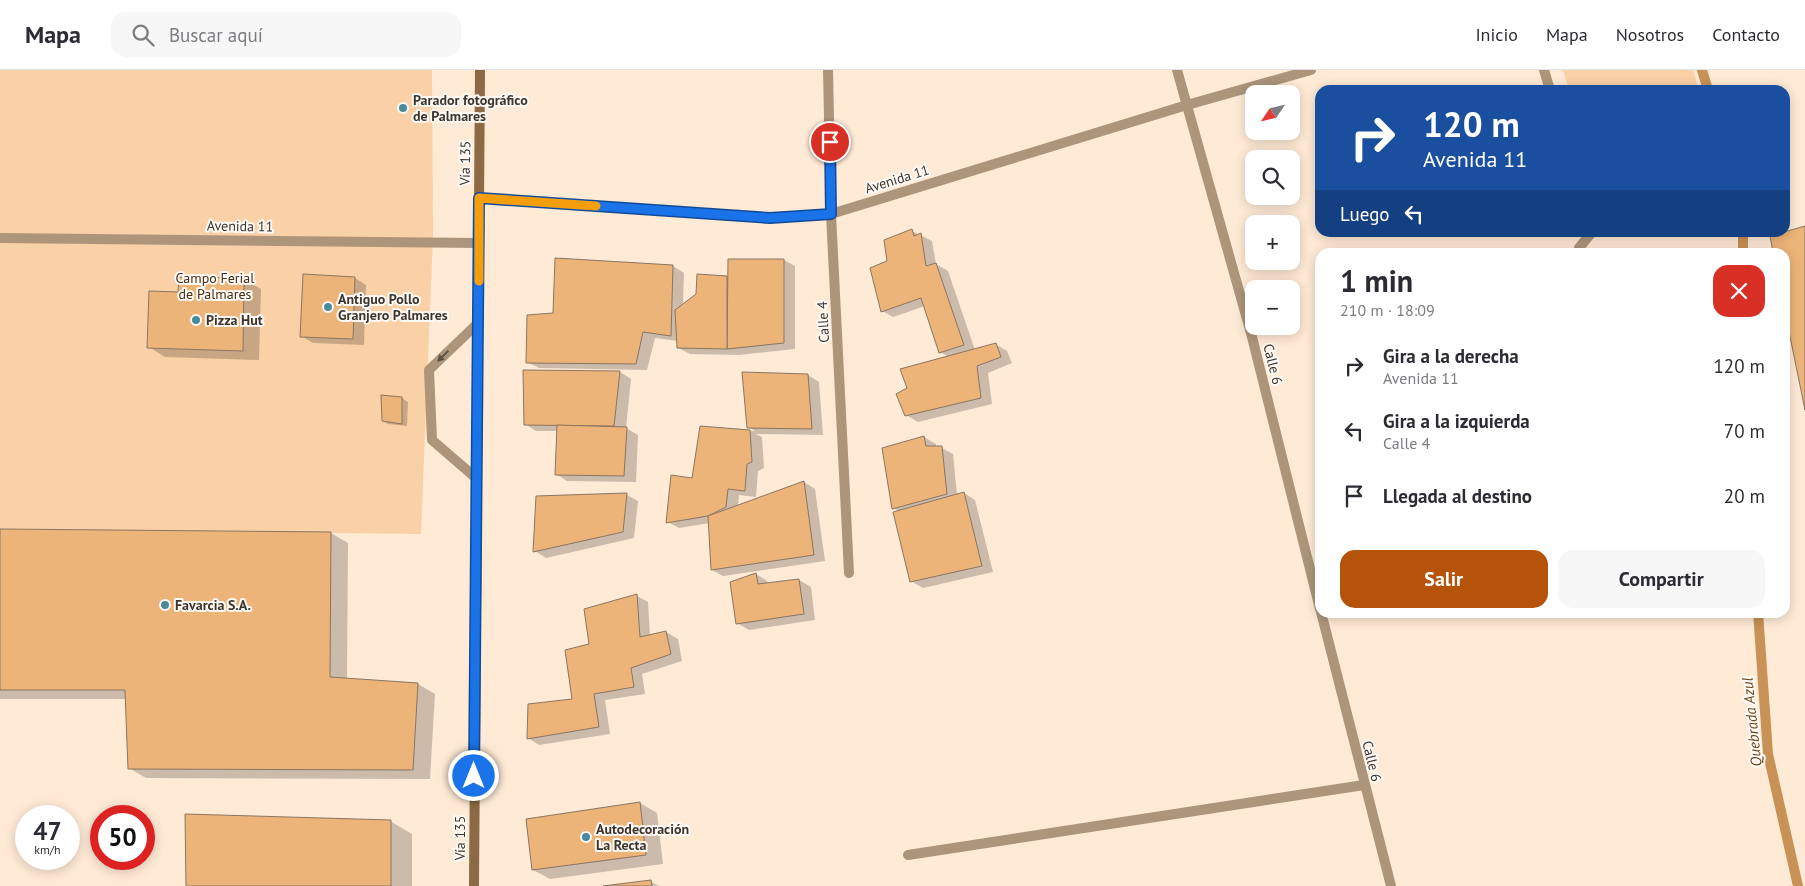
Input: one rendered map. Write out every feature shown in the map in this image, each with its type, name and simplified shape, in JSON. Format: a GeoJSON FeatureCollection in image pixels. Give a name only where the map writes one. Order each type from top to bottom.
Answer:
{"type":"FeatureCollection","features":[{"type":"Feature","properties":{"kind":"main road","name":"Vía 135"},"geometry":{"type":"LineString","coordinates":[[474,886],[480,70]]}},
{"type":"Feature","properties":{"kind":"street","name":"Calle 4"},"geometry":{"type":"LineString","coordinates":[[828,70],[831,214],[849,573]]}},
{"type":"Feature","properties":{"kind":"street","name":"Calle 6"},"geometry":{"type":"LineString","coordinates":[[1177,70],[1252,338],[1315,591]]}},
{"type":"Feature","properties":{"kind":"street","name":"Avenida 11"},"geometry":{"type":"LineString","coordinates":[[479,198],[770,218],[831,214],[1188,105],[1310,70]]}},
{"type":"Feature","properties":{"kind":"street"},"geometry":{"type":"LineString","coordinates":[[1544,70],[1548,85]]}},
{"type":"Feature","properties":{"kind":"street"},"geometry":{"type":"LineString","coordinates":[[1579,248],[1588,237]]}},
{"type":"Feature","properties":{"kind":"street","name":"Avenida 11"},"geometry":{"type":"LineString","coordinates":[[0,238],[479,242]]}},
{"type":"Feature","properties":{"kind":"street"},"geometry":{"type":"LineString","coordinates":[[476,478],[432,440],[429,370],[478,322]]}},
{"type":"Feature","properties":{"kind":"street","name":"Calle 6"},"geometry":{"type":"LineString","coordinates":[[1322,618],[1390,886]]}},
{"type":"Feature","properties":{"kind":"street"},"geometry":{"type":"LineString","coordinates":[[908,856],[1364,785]]}},
{"type":"Feature","properties":{"kind":"green space","name":"Campo Ferial de Palmares"},"geometry":{"type":"Polygon","coordinates":[[[0,70],[432,70],[433,235],[421,534],[0,529],[0,70]]]}},
{"type":"Feature","properties":{"kind":"green space"},"geometry":{"type":"Polygon","coordinates":[[[1563,70],[1693,70],[1698,85],[1568,85],[1563,70]]]}},
{"type":"Feature","properties":{"kind":"building"},"geometry":{"type":"Polygon","coordinates":[[[1805,226],[1805,410],[1790,336],[1790,248],[1772,248],[1770,237],[1790,237],[1790,230],[1805,226]]]}},
{"type":"Feature","properties":{"kind":"building"},"geometry":{"type":"Polygon","coordinates":[[[912,229],[914,236],[921,233],[926,266],[936,263],[964,345],[939,353],[921,298],[881,312],[870,268],[887,261],[884,240],[912,229]]]}},
{"type":"Feature","properties":{"kind":"building"},"geometry":{"type":"Polygon","coordinates":[[[555,258],[673,265],[671,336],[643,332],[636,364],[526,363],[527,315],[553,313],[555,258]]]}},
{"type":"Feature","properties":{"kind":"building"},"geometry":{"type":"Polygon","coordinates":[[[728,259],[784,259],[784,343],[727,349],[728,259]]]}},
{"type":"Feature","properties":{"kind":"building","name":"Antiguo Pollo Granjero Palmares"},"geometry":{"type":"Polygon","coordinates":[[[303,274],[355,277],[353,339],[300,337],[303,274]]]}},
{"type":"Feature","properties":{"kind":"building"},"geometry":{"type":"Polygon","coordinates":[[[697,274],[727,276],[727,349],[677,348],[675,310],[696,294],[697,274]]]}},
{"type":"Feature","properties":{"kind":"building","name":"Pizza Hut"},"geometry":{"type":"Polygon","coordinates":[[[179,277],[244,278],[243,351],[147,348],[149,291],[178,292],[179,277]]]}},
{"type":"Feature","properties":{"kind":"building"},"geometry":{"type":"Polygon","coordinates":[[[996,343],[1001,357],[977,366],[981,398],[905,416],[896,394],[907,388],[900,369],[996,343]]]}},
{"type":"Feature","properties":{"kind":"building"},"geometry":{"type":"Polygon","coordinates":[[[523,370],[620,371],[614,426],[524,425],[523,370]]]}},
{"type":"Feature","properties":{"kind":"building"},"geometry":{"type":"Polygon","coordinates":[[[742,372],[808,374],[812,429],[747,428],[742,372]]]}},
{"type":"Feature","properties":{"kind":"building"},"geometry":{"type":"Polygon","coordinates":[[[381,395],[402,397],[402,424],[382,421],[381,395]]]}},
{"type":"Feature","properties":{"kind":"building"},"geometry":{"type":"Polygon","coordinates":[[[557,425],[627,427],[624,476],[555,475],[557,425]]]}},
{"type":"Feature","properties":{"kind":"building"},"geometry":{"type":"Polygon","coordinates":[[[700,426],[750,430],[752,462],[747,464],[745,491],[728,489],[726,507],[708,516],[666,523],[671,475],[692,478],[700,426]]]}},
{"type":"Feature","properties":{"kind":"building"},"geometry":{"type":"Polygon","coordinates":[[[924,436],[926,446],[942,446],[947,494],[892,509],[882,448],[924,436]]]}},
{"type":"Feature","properties":{"kind":"building"},"geometry":{"type":"Polygon","coordinates":[[[804,481],[814,555],[711,570],[708,516],[804,481]]]}},
{"type":"Feature","properties":{"kind":"building"},"geometry":{"type":"Polygon","coordinates":[[[964,492],[982,566],[910,582],[893,512],[964,492]]]}},
{"type":"Feature","properties":{"kind":"building"},"geometry":{"type":"Polygon","coordinates":[[[627,493],[623,532],[533,552],[536,496],[627,493]]]}},
{"type":"Feature","properties":{"kind":"building","name":"Favarcia S.A."},"geometry":{"type":"Polygon","coordinates":[[[0,529],[331,532],[330,677],[418,683],[413,770],[128,769],[125,690],[0,690],[0,529]]]}},
{"type":"Feature","properties":{"kind":"building"},"geometry":{"type":"Polygon","coordinates":[[[756,573],[758,584],[799,579],[804,614],[736,624],[730,582],[756,573]]]}},
{"type":"Feature","properties":{"kind":"building"},"geometry":{"type":"Polygon","coordinates":[[[637,594],[640,637],[666,631],[671,654],[631,668],[634,687],[594,694],[599,727],[527,739],[528,704],[572,699],[565,650],[589,644],[584,609],[637,594]]]}},
{"type":"Feature","properties":{"kind":"building","name":"Autodecoración La Recta"},"geometry":{"type":"Polygon","coordinates":[[[640,802],[646,855],[532,870],[526,819],[640,802]]]}},
{"type":"Feature","properties":{"kind":"building"},"geometry":{"type":"Polygon","coordinates":[[[185,814],[391,820],[391,886],[186,886],[185,814]]]}},
{"type":"Feature","properties":{"kind":"building"},"geometry":{"type":"Polygon","coordinates":[[[651,880],[652,886],[603,886],[651,880]]]}},
{"type":"Feature","properties":{"kind":"waterway","name":"Quebrada Azul"},"geometry":{"type":"LineString","coordinates":[[1702,70],[1706,85]]}},
{"type":"Feature","properties":{"kind":"waterway","name":"Quebrada Azul"},"geometry":{"type":"LineString","coordinates":[[1743,237],[1743,248]]}},
{"type":"Feature","properties":{"kind":"waterway","name":"Quebrada Azul"},"geometry":{"type":"LineString","coordinates":[[1758,618],[1768,754],[1798,886]]}},
{"type":"Feature","properties":{"kind":"slow traffic"},"geometry":{"type":"LineString","coordinates":[[479,281],[479,198],[596,206]]}},
{"type":"Feature","properties":{"kind":"place","name":"Parador fotográfico de Palmares"},"geometry":{"type":"Point","coordinates":[403,108]}},
{"type":"Feature","properties":{"kind":"place","name":"Antiguo Pollo Granjero Palmares"},"geometry":{"type":"Point","coordinates":[328,307]}},
{"type":"Feature","properties":{"kind":"place","name":"Pizza Hut"},"geometry":{"type":"Point","coordinates":[196,320]}},
{"type":"Feature","properties":{"kind":"place","name":"Favarcia S.A."},"geometry":{"type":"Point","coordinates":[165,605]}},
{"type":"Feature","properties":{"kind":"place","name":"Autodecoración La Recta"},"geometry":{"type":"Point","coordinates":[586,837]}},
{"type":"Feature","properties":{"kind":"route"},"geometry":{"type":"LineString","coordinates":[[474,776],[479,198],[770,218],[831,214],[830,142]]}}]}
